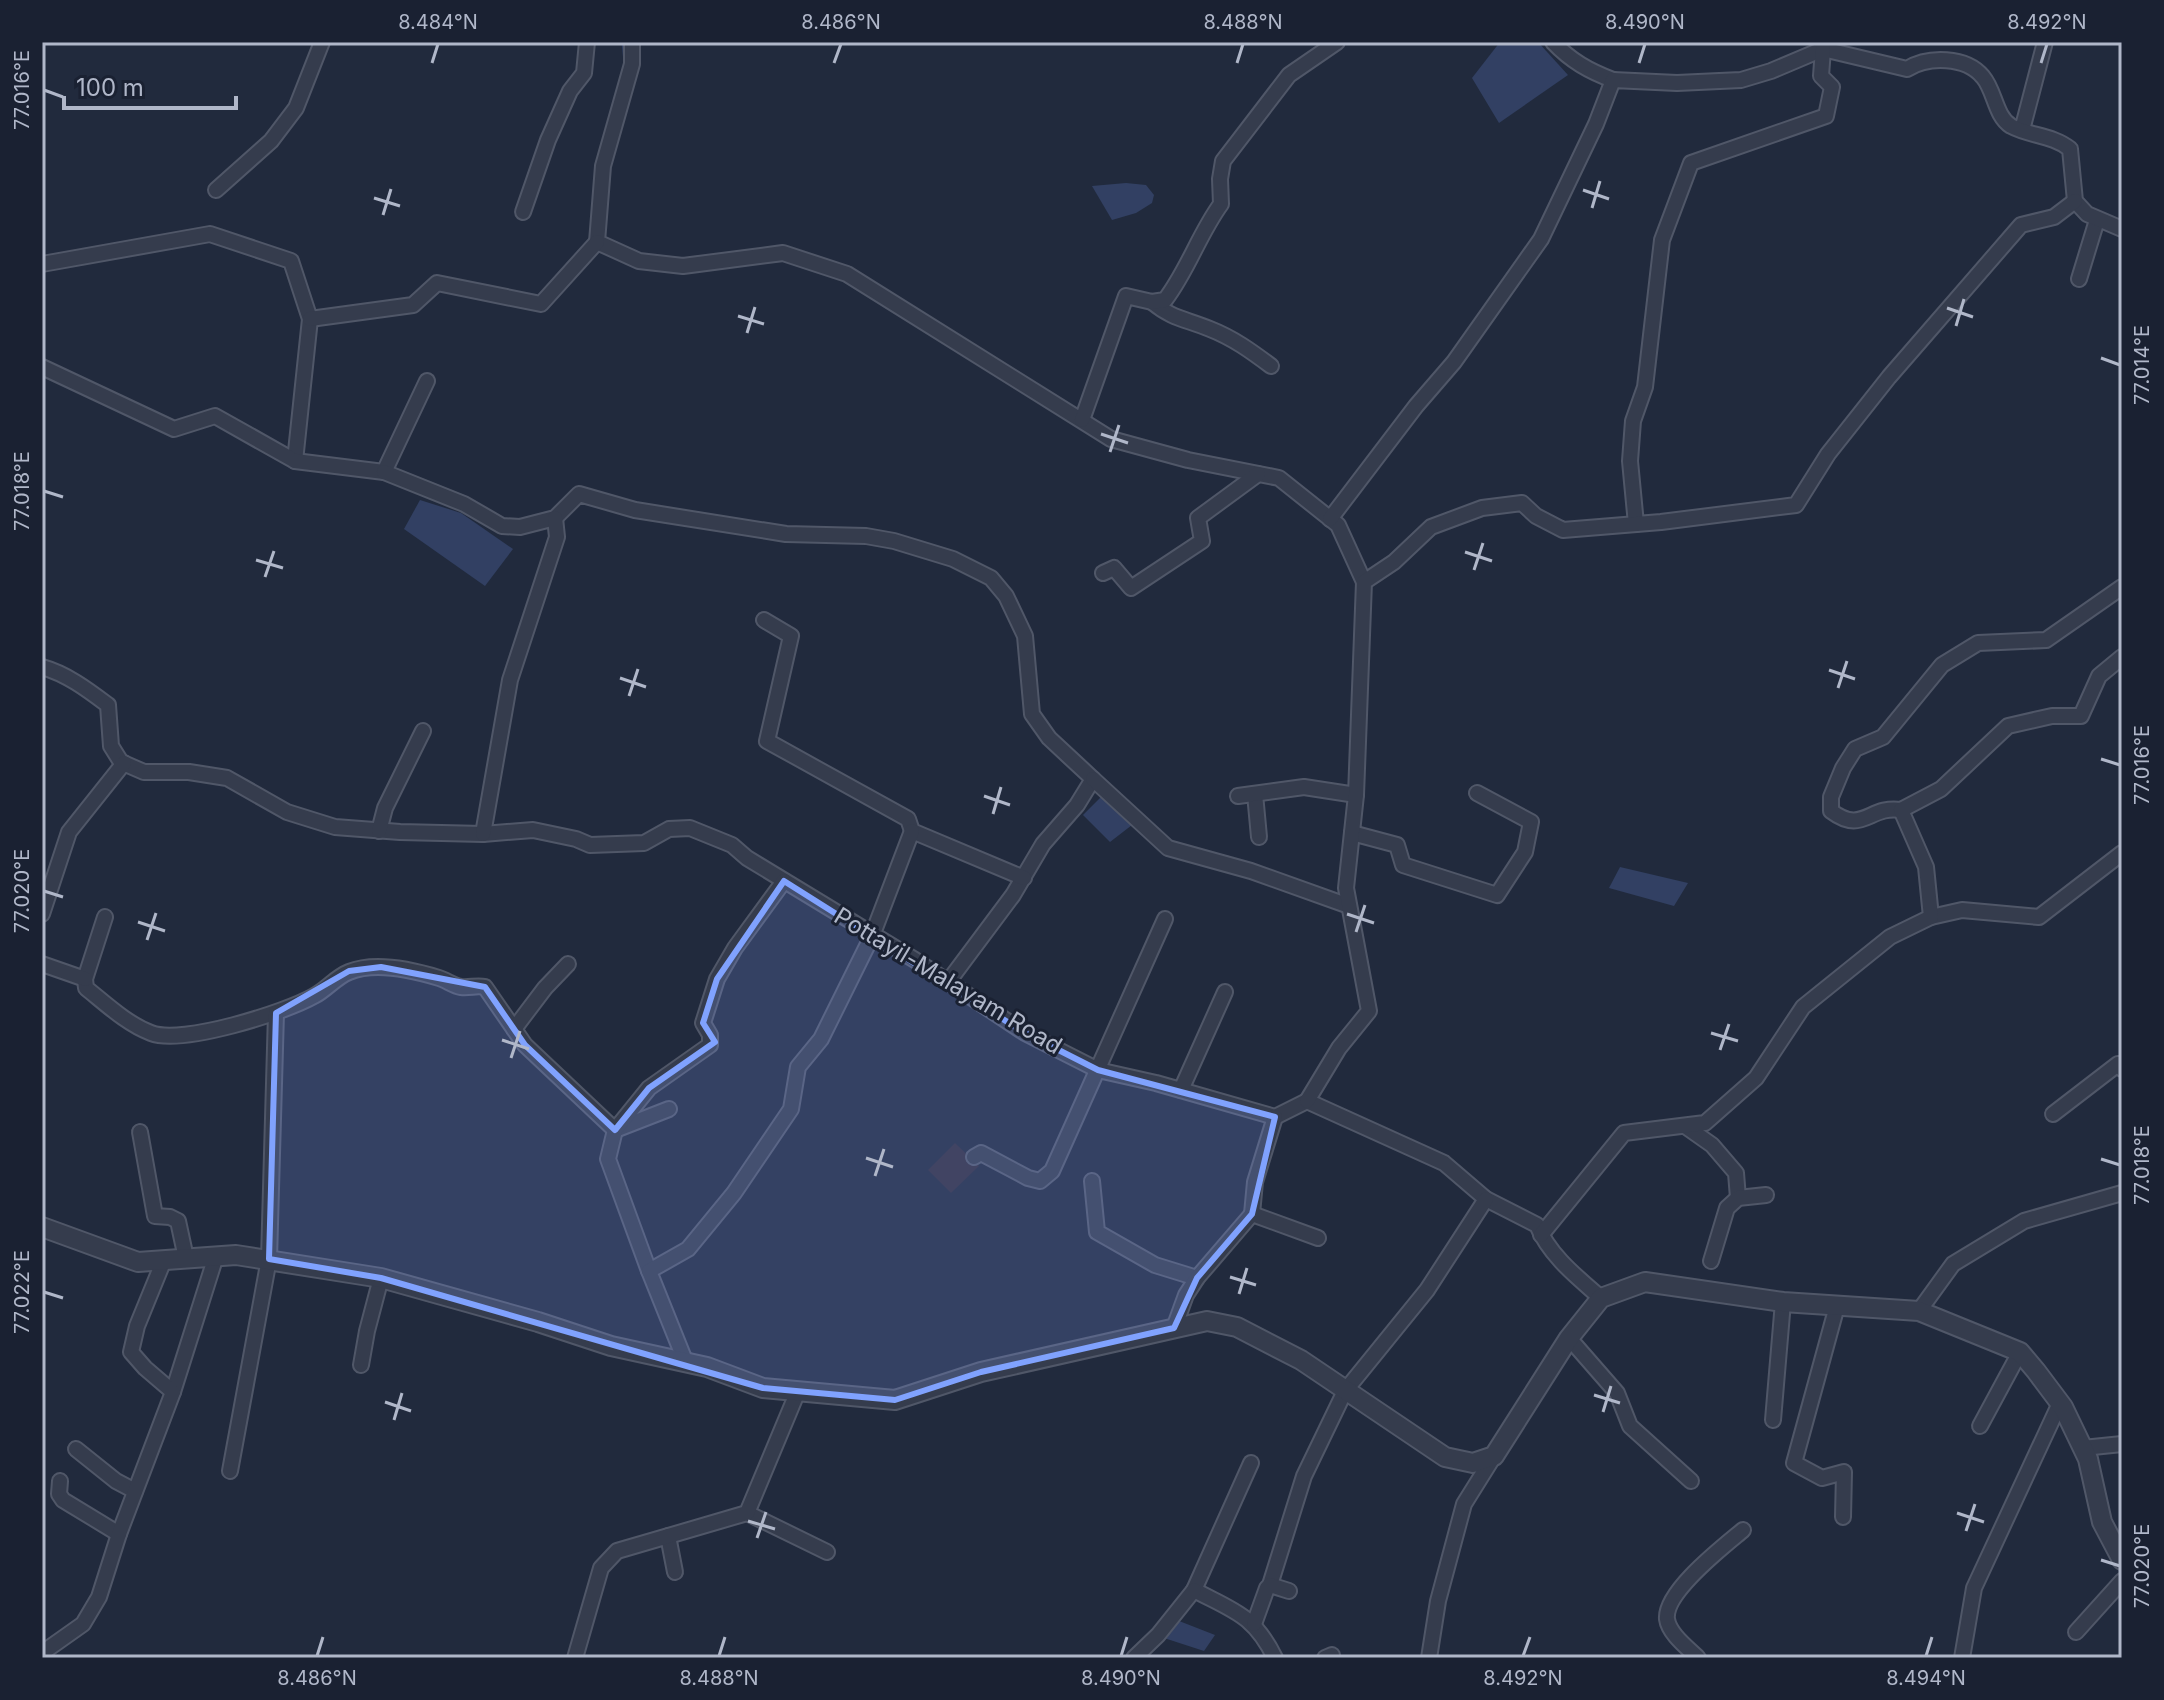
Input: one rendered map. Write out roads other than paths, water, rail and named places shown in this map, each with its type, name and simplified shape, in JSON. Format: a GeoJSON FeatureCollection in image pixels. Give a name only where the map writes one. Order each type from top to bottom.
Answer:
{"type":"FeatureCollection","features":[{"type":"Feature","properties":{"kind":"street"},"geometry":{"type":"LineString","coordinates":[[216,190],[271,141],[296,108],[322,42]]}},
{"type":"Feature","properties":{"kind":"street"},"geometry":{"type":"LineString","coordinates":[[523,212],[548,140],[570,91],[584,73],[587,42]]}},
{"type":"Feature","properties":{"kind":"street"},"geometry":{"type":"LineString","coordinates":[[310,319],[413,305],[437,283],[541,304],[597,242],[603,166],[632,64],[632,42]]}},
{"type":"Feature","properties":{"kind":"street"},"geometry":{"type":"LineString","coordinates":[[1082,420],[1126,296],[1152,302],[1165,300],[1176,286],[1206,225],[1221,204],[1223,161],[1289,75],[1337,42]]}},
{"type":"Feature","properties":{"kind":"street"},"geometry":{"type":"LineString","coordinates":[[1553,42],[1567,57],[1585,69],[1613,80],[1677,83],[1741,80],[1771,71],[1821,47],[1907,69],[1939,58],[1960,63],[1982,74],[2003,118],[2010,125],[2061,142],[2070,149],[2075,201],[2097,220],[2122,229]]}},
{"type":"Feature","properties":{"kind":"street"},"geometry":{"type":"LineString","coordinates":[[2022,130],[2045,42]]}},
{"type":"Feature","properties":{"kind":"street"},"geometry":{"type":"LineString","coordinates":[[1636,524],[1630,461],[1633,421],[1647,374],[1662,240],[1691,163],[1826,116],[1832,87],[1821,76],[1821,47]]}},
{"type":"Feature","properties":{"kind":"street"},"geometry":{"type":"LineString","coordinates":[[1330,519],[1416,406],[1454,362],[1541,239],[1596,124],[1613,80]]}},
{"type":"Feature","properties":{"kind":"street"},"geometry":{"type":"LineString","coordinates":[[1364,582],[1394,562],[1431,527],[1482,508],[1522,503],[1536,516],[1563,530],[1796,505],[1828,454],[1889,377],[2021,225],[2054,217],[2075,201]]}},
{"type":"Feature","properties":{"kind":"street"},"geometry":{"type":"LineString","coordinates":[[2079,279],[2097,220]]}},
{"type":"Feature","properties":{"kind":"street"},"geometry":{"type":"LineString","coordinates":[[42,264],[210,234],[291,261],[310,319],[295,461]]}},
{"type":"Feature","properties":{"kind":"street"},"geometry":{"type":"LineString","coordinates":[[597,242],[639,261],[683,266],[783,253],[847,274],[1111,439],[1188,460],[1279,478],[1338,525],[1364,582],[1356,795],[1346,888],[1369,1011],[1339,1048],[1307,1101],[1275,1117],[1255,1182],[1252,1214],[1197,1278],[1186,1295],[1174,1328]]}},
{"type":"Feature","properties":{"kind":"street"},"geometry":{"type":"LineString","coordinates":[[1152,302],[1167,315],[1211,329],[1239,343],[1271,366]]}},
{"type":"Feature","properties":{"kind":"street"},"geometry":{"type":"LineString","coordinates":[[42,367],[174,429],[215,416],[295,461],[384,472],[464,504],[502,526],[520,527],[555,518],[579,494],[635,510],[786,534],[866,536],[953,559],[991,578],[1006,596],[1025,636],[1032,714],[1049,738],[1168,848],[1251,871],[1349,906]]}},
{"type":"Feature","properties":{"kind":"street"},"geometry":{"type":"LineString","coordinates":[[384,472],[427,381]]}},
{"type":"Feature","properties":{"kind":"street"},"geometry":{"type":"LineString","coordinates":[[1103,573],[1114,568],[1131,588],[1202,541],[1198,518],[1258,474]]}},
{"type":"Feature","properties":{"kind":"street"},"geometry":{"type":"LineString","coordinates":[[483,834],[510,680],[557,537],[555,518]]}},
{"type":"Feature","properties":{"kind":"street"},"geometry":{"type":"LineString","coordinates":[[2122,587],[2046,640],[1978,643],[1942,665],[1883,737],[1855,749],[1831,797],[1831,811],[1845,821],[1858,821],[1892,808],[1901,810],[1941,789],[2008,726],[2052,716],[2081,716],[2099,676],[2122,657]]}},
{"type":"Feature","properties":{"kind":"street"},"geometry":{"type":"LineString","coordinates":[[649,1271],[688,1249],[734,1193],[791,1109],[798,1067],[821,1039],[872,936],[912,831],[908,819],[767,741],[791,636],[764,620]]}},
{"type":"Feature","properties":{"kind":"street"},"geometry":{"type":"LineString","coordinates":[[42,667],[56,671],[108,705],[111,746],[124,763],[69,832],[42,914]]}},
{"type":"Feature","properties":{"kind":"street"},"geometry":{"type":"LineString","coordinates":[[379,831],[385,808],[423,731]]}},
{"type":"Feature","properties":{"kind":"street","name":"Pottayil-Malayam Road"},"geometry":{"type":"LineString","coordinates":[[124,763],[144,772],[189,772],[227,778],[287,812],[335,827],[483,834],[533,830],[590,845],[644,843],[669,829],[690,828],[732,845],[747,858],[1025,1033],[1098,1070],[1275,1117]]}},
{"type":"Feature","properties":{"kind":"street"},"geometry":{"type":"LineString","coordinates":[[948,982],[1024,878],[1043,844],[1077,805],[1093,779]]}},
{"type":"Feature","properties":{"kind":"street"},"geometry":{"type":"LineString","coordinates":[[1238,796],[1304,787],[1356,795]]}},
{"type":"Feature","properties":{"kind":"street"},"geometry":{"type":"LineString","coordinates":[[1352,833],[1397,845],[1403,865],[1497,895],[1525,852],[1531,822],[1477,793]]}},
{"type":"Feature","properties":{"kind":"street"},"geometry":{"type":"LineString","coordinates":[[1255,794],[1259,837]]}},
{"type":"Feature","properties":{"kind":"street"},"geometry":{"type":"LineString","coordinates":[[1901,810],[1926,867],[1931,917]]}},
{"type":"Feature","properties":{"kind":"street"},"geometry":{"type":"LineString","coordinates":[[912,831],[1024,878]]}},
{"type":"Feature","properties":{"kind":"street"},"geometry":{"type":"LineString","coordinates":[[1541,1235],[1624,1133],[1705,1123],[1756,1078],[1803,1007],[1890,937],[1931,917],[1962,910],[2039,917],[2122,853]]}},
{"type":"Feature","properties":{"kind":"street"},"geometry":{"type":"LineString","coordinates":[[686,1363],[608,1159],[615,1130],[649,1088],[710,1045],[710,1035],[703,1023],[717,979],[735,948],[784,881]]}},
{"type":"Feature","properties":{"kind":"street"},"geometry":{"type":"LineString","coordinates":[[105,917],[85,979],[86,988],[119,1014],[152,1034],[178,1037],[276,1013],[316,996],[349,971],[381,967],[431,976],[460,987],[485,987],[525,1045],[615,1130]]}},
{"type":"Feature","properties":{"kind":"street"},"geometry":{"type":"LineString","coordinates":[[974,1157],[981,1153],[1028,1178],[1040,1181],[1052,1171],[1165,919]]}},
{"type":"Feature","properties":{"kind":"street"},"geometry":{"type":"LineString","coordinates":[[42,964],[85,979]]}},
{"type":"Feature","properties":{"kind":"street"},"geometry":{"type":"LineString","coordinates":[[514,1029],[568,964]]}},
{"type":"Feature","properties":{"kind":"street"},"geometry":{"type":"LineString","coordinates":[[1181,1090],[1225,992]]}},
{"type":"Feature","properties":{"kind":"street"},"geometry":{"type":"LineString","coordinates":[[230,1471],[269,1259],[276,1013]]}},
{"type":"Feature","properties":{"kind":"street"},"geometry":{"type":"LineString","coordinates":[[2053,1114],[2118,1064],[2122,1069]]}},
{"type":"Feature","properties":{"kind":"street"},"geometry":{"type":"LineString","coordinates":[[1307,1101],[1444,1163],[1486,1199],[1537,1225],[1541,1235],[1567,1267],[1601,1298]]}},
{"type":"Feature","properties":{"kind":"street"},"geometry":{"type":"LineString","coordinates":[[615,1130],[669,1109]]}},
{"type":"Feature","properties":{"kind":"street"},"geometry":{"type":"LineString","coordinates":[[1685,1126],[1712,1145],[1736,1173],[1738,1198]]}},
{"type":"Feature","properties":{"kind":"street"},"geometry":{"type":"LineString","coordinates":[[140,1132],[155,1216],[178,1221],[186,1258]]}},
{"type":"Feature","properties":{"kind":"street"},"geometry":{"type":"LineString","coordinates":[[1092,1181],[1097,1232],[1155,1265],[1197,1278]]}},
{"type":"Feature","properties":{"kind":"street"},"geometry":{"type":"LineString","coordinates":[[1919,1311],[1953,1264],[2014,1227],[2045,1213],[2122,1193]]}},
{"type":"Feature","properties":{"kind":"street"},"geometry":{"type":"LineString","coordinates":[[1711,1261],[1727,1208],[1738,1198],[1766,1195]]}},
{"type":"Feature","properties":{"kind":"street"},"geometry":{"type":"LineString","coordinates":[[1254,1624],[1270,1585],[1304,1476],[1345,1391],[1427,1290],[1486,1199]]}},
{"type":"Feature","properties":{"kind":"street"},"geometry":{"type":"LineString","coordinates":[[1252,1214],[1318,1238]]}},
{"type":"Feature","properties":{"kind":"street"},"geometry":{"type":"LineString","coordinates":[[42,1227],[138,1262],[236,1255],[381,1278],[611,1346],[707,1367],[763,1388],[895,1400],[981,1372],[1207,1321],[1237,1327],[1301,1360],[1445,1457],[1473,1463],[1494,1456]]}},
{"type":"Feature","properties":{"kind":"street"},"geometry":{"type":"LineString","coordinates":[[43,1658],[42,1653],[49,1646],[83,1624],[99,1597],[119,1534],[173,1392],[216,1256]]}},
{"type":"Feature","properties":{"kind":"street"},"geometry":{"type":"LineString","coordinates":[[164,1260],[137,1326],[131,1352],[173,1392]]}},
{"type":"Feature","properties":{"kind":"street"},"geometry":{"type":"LineString","coordinates":[[361,1365],[381,1278]]}},
{"type":"Feature","properties":{"kind":"street"},"geometry":{"type":"LineString","coordinates":[[1429,1658],[1438,1601],[1464,1504],[1569,1338],[1601,1298],[1645,1282],[1783,1302],[1919,1311],[2020,1352],[2060,1403],[2083,1448],[2102,1522],[2122,1560]]}},
{"type":"Feature","properties":{"kind":"street"},"geometry":{"type":"LineString","coordinates":[[1773,1420],[1783,1302]]}},
{"type":"Feature","properties":{"kind":"street"},"geometry":{"type":"LineString","coordinates":[[1837,1306],[1794,1463],[1822,1478],[1844,1472],[1843,1517]]}},
{"type":"Feature","properties":{"kind":"street"},"geometry":{"type":"LineString","coordinates":[[1569,1338],[1617,1393],[1630,1426],[1691,1481]]}},
{"type":"Feature","properties":{"kind":"street"},"geometry":{"type":"LineString","coordinates":[[1980,1426],[2020,1352]]}},
{"type":"Feature","properties":{"kind":"street"},"geometry":{"type":"LineString","coordinates":[[747,1513],[798,1391]]}},
{"type":"Feature","properties":{"kind":"street"},"geometry":{"type":"LineString","coordinates":[[1962,1658],[1974,1588],[2060,1403]]}},
{"type":"Feature","properties":{"kind":"street"},"geometry":{"type":"LineString","coordinates":[[2083,1448],[2122,1444]]}},
{"type":"Feature","properties":{"kind":"street"},"geometry":{"type":"LineString","coordinates":[[76,1449],[116,1481],[135,1491]]}},
{"type":"Feature","properties":{"kind":"street"},"geometry":{"type":"LineString","coordinates":[[1134,1658],[1158,1635],[1194,1590],[1251,1463]]}},
{"type":"Feature","properties":{"kind":"street"},"geometry":{"type":"LineString","coordinates":[[60,1481],[59,1494],[63,1500],[119,1534]]}},
{"type":"Feature","properties":{"kind":"street"},"geometry":{"type":"LineString","coordinates":[[575,1658],[601,1568],[617,1551],[747,1513],[827,1552]]}},
{"type":"Feature","properties":{"kind":"street"},"geometry":{"type":"LineString","coordinates":[[1698,1658],[1671,1629],[1667,1618],[1670,1606],[1686,1582],[1743,1530]]}},
{"type":"Feature","properties":{"kind":"street"},"geometry":{"type":"LineString","coordinates":[[668,1536],[675,1572]]}},
{"type":"Feature","properties":{"kind":"street"},"geometry":{"type":"LineString","coordinates":[[2076,1632],[2122,1581]]}},
{"type":"Feature","properties":{"kind":"street"},"geometry":{"type":"LineString","coordinates":[[1270,1585],[1289,1591]]}},
{"type":"Feature","properties":{"kind":"street"},"geometry":{"type":"LineString","coordinates":[[1194,1590],[1247,1618],[1261,1632],[1275,1658]]}},
{"type":"Feature","properties":{"kind":"water"},"geometry":{"type":"Polygon","coordinates":[[[1500,42],[1538,42],[1568,75],[1499,123],[1472,78],[1500,42]]]}},
{"type":"Feature","properties":{"kind":"water"},"geometry":{"type":"Polygon","coordinates":[[[1146,185],[1154,195],[1152,203],[1136,213],[1112,220],[1092,186],[1146,185]]]}},
{"type":"Feature","properties":{"kind":"water"},"geometry":{"type":"Polygon","coordinates":[[[420,500],[461,513],[513,549],[485,586],[404,529],[420,500]]]}},
{"type":"Feature","properties":{"kind":"water"},"geometry":{"type":"Polygon","coordinates":[[[1104,794],[1132,825],[1110,842],[1083,815],[1104,794]]]}},
{"type":"Feature","properties":{"kind":"water"},"geometry":{"type":"Polygon","coordinates":[[[1620,867],[1688,883],[1674,906],[1609,888],[1620,867]]]}},
{"type":"Feature","properties":{"kind":"water"},"geometry":{"type":"Polygon","coordinates":[[[1174,1619],[1215,1635],[1204,1651],[1164,1638],[1174,1619]]]}},
{"type":"Feature","properties":{"kind":"waterway"},"geometry":{"type":"LineString","coordinates":[[623,42],[625,62]]}}]}
